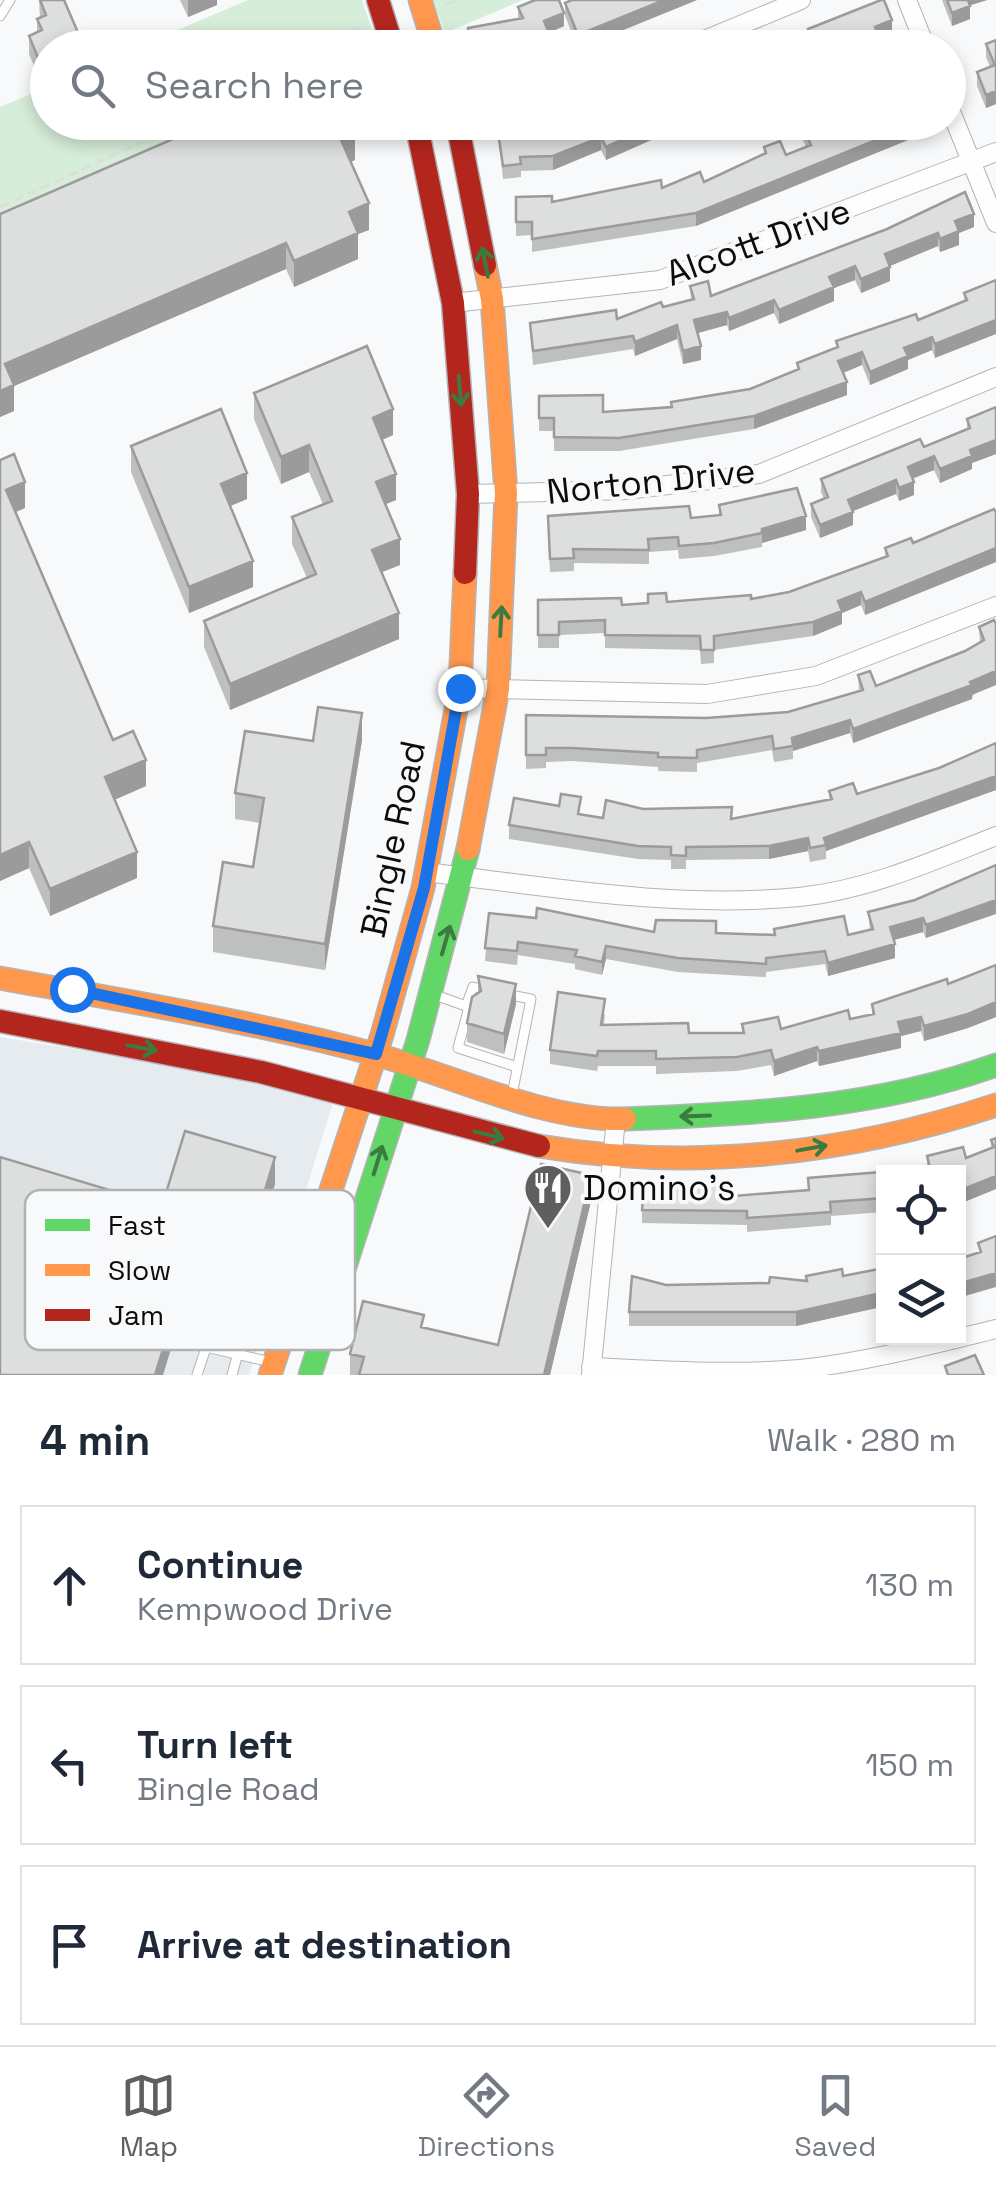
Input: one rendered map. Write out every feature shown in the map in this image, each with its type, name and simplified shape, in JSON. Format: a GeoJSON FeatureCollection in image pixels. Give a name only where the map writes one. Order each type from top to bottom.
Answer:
{"type":"FeatureCollection","features":[{"type":"Feature","properties":{"kind":"main road"},"geometry":{"type":"LineString","coordinates":[[378,0],[387,30]]}},
{"type":"Feature","properties":{"kind":"main road"},"geometry":{"type":"LineString","coordinates":[[428,3],[432,30]]}},
{"type":"Feature","properties":{"kind":"main road","name":"Bingle Road"},"geometry":{"type":"LineString","coordinates":[[331,1190],[376,1054],[426,872],[460,688],[468,494],[453,303],[420,140]]}},
{"type":"Feature","properties":{"kind":"main road","name":"Bingle Road"},"geometry":{"type":"LineString","coordinates":[[355,1235],[409,1067],[463,877],[498,688],[506,493],[492,299],[461,140]]}},
{"type":"Feature","properties":{"kind":"main road"},"geometry":{"type":"LineString","coordinates":[[0,978],[148,1004],[376,1054],[512,1098],[616,1119],[764,1114],[934,1088],[996,1064]]}},
{"type":"Feature","properties":{"kind":"main road"},"geometry":{"type":"LineString","coordinates":[[0,1021],[180,1054],[362,1098],[395,1111],[521,1143],[611,1154],[766,1156],[948,1124],[996,1105]]}},
{"type":"Feature","properties":{"kind":"main road"},"geometry":{"type":"LineString","coordinates":[[846,1101],[852,1140]]}},
{"type":"Feature","properties":{"kind":"main road","name":"Bingle Road"},"geometry":{"type":"LineString","coordinates":[[310,1374],[318,1350]]}},
{"type":"Feature","properties":{"kind":"main road"},"geometry":{"type":"LineString","coordinates":[[272,1369],[310,1374]]}},
{"type":"Feature","properties":{"kind":"street"},"geometry":{"type":"LineString","coordinates":[[729,30],[801,0]]}},
{"type":"Feature","properties":{"kind":"street"},"geometry":{"type":"LineString","coordinates":[[907,0],[919,30]]}},
{"type":"Feature","properties":{"kind":"street"},"geometry":{"type":"LineString","coordinates":[[963,140],[996,222]]}},
{"type":"Feature","properties":{"kind":"street","name":"Alcott Drive"},"geometry":{"type":"LineString","coordinates":[[453,303],[660,280],[996,152]]}},
{"type":"Feature","properties":{"kind":"street","name":"Norton Drive"},"geometry":{"type":"LineString","coordinates":[[468,494],[626,490],[759,474],[996,376]]}},
{"type":"Feature","properties":{"kind":"street"},"geometry":{"type":"LineString","coordinates":[[460,688],[707,694],[816,676],[996,606]]}},
{"type":"Feature","properties":{"kind":"street"},"geometry":{"type":"LineString","coordinates":[[426,872],[662,902],[802,897],[888,878],[996,836]]}},
{"type":"Feature","properties":{"kind":"street"},"geometry":{"type":"LineString","coordinates":[[616,1119],[591,1371],[800,1372],[908,1351],[996,1328]]}},
{"type":"Feature","properties":{"kind":"lane"},"geometry":{"type":"LineString","coordinates":[[0,16],[10,0]]}},
{"type":"Feature","properties":{"kind":"lane"},"geometry":{"type":"LineString","coordinates":[[512,1098],[531,1000],[473,987],[458,1048],[517,1066]]}},
{"type":"Feature","properties":{"kind":"lane"},"geometry":{"type":"LineString","coordinates":[[431,993],[470,1007]]}},
{"type":"Feature","properties":{"kind":"lane"},"geometry":{"type":"LineString","coordinates":[[513,1018],[526,1020]]}},
{"type":"Feature","properties":{"kind":"lane"},"geometry":{"type":"LineString","coordinates":[[507,1040],[521,1044]]}},
{"type":"Feature","properties":{"kind":"lane"},"geometry":{"type":"LineString","coordinates":[[197,1375],[205,1350]]}},
{"type":"Feature","properties":{"kind":"lane"},"geometry":{"type":"LineString","coordinates":[[220,1350],[272,1369]]}},
{"type":"Feature","properties":{"kind":"lane"},"geometry":{"type":"LineString","coordinates":[[232,1375],[239,1350]]}},
{"type":"Feature","properties":{"kind":"path"},"geometry":{"type":"LineString","coordinates":[[428,3],[459,0]]}},
{"type":"Feature","properties":{"kind":"path"},"geometry":{"type":"LineString","coordinates":[[352,30],[372,24]]}},
{"type":"Feature","properties":{"kind":"path"},"geometry":{"type":"LineString","coordinates":[[0,207],[147,140]]}},
{"type":"Feature","properties":{"kind":"shaded area"},"geometry":{"type":"Polygon","coordinates":[[[0,1037],[160,1063],[334,1099],[306,1190],[25,1190],[25,1350],[257,1350],[249,1375],[0,1375],[0,1037]]]}},
{"type":"Feature","properties":{"kind":"green space"},"geometry":{"type":"Polygon","coordinates":[[[248,0],[362,0],[372,30],[178,30],[248,0]]]}},
{"type":"Feature","properties":{"kind":"green space"},"geometry":{"type":"Polygon","coordinates":[[[433,0],[523,0],[452,30],[444,30],[433,0]]]}},
{"type":"Feature","properties":{"kind":"green space"},"geometry":{"type":"Polygon","coordinates":[[[30,94],[30,140],[193,140],[0,223],[0,107],[30,94]]]}},
{"type":"Feature","properties":{"kind":"building"},"geometry":{"type":"Polygon","coordinates":[[[40,0],[64,0],[77,30],[42,30],[37,19],[46,15],[40,0]]]}},
{"type":"Feature","properties":{"kind":"building"},"geometry":{"type":"Polygon","coordinates":[[[535,0],[559,0],[564,13],[544,21],[548,30],[468,30],[523,18],[518,7],[535,0]]]}},
{"type":"Feature","properties":{"kind":"building"},"geometry":{"type":"Polygon","coordinates":[[[664,0],[590,30],[576,30],[565,3],[664,0]]]}},
{"type":"Feature","properties":{"kind":"building"},"geometry":{"type":"Polygon","coordinates":[[[881,0],[892,20],[875,27],[876,30],[808,29],[881,0]]]}},
{"type":"Feature","properties":{"kind":"building"},"geometry":{"type":"Polygon","coordinates":[[[947,0],[968,0],[970,6],[952,13],[947,0]]]}},
{"type":"Feature","properties":{"kind":"building"},"geometry":{"type":"Polygon","coordinates":[[[996,40],[996,91],[986,95],[977,72],[995,65],[986,44],[996,40]]]}},
{"type":"Feature","properties":{"kind":"building"},"geometry":{"type":"Polygon","coordinates":[[[171,140],[341,140],[369,203],[349,212],[358,233],[294,261],[286,243],[5,364],[14,385],[0,391],[0,214],[171,140]]]}},
{"type":"Feature","properties":{"kind":"building"},"geometry":{"type":"Polygon","coordinates":[[[499,140],[593,140],[553,156],[520,157],[521,164],[503,166],[499,140]]]}},
{"type":"Feature","properties":{"kind":"building"},"geometry":{"type":"Polygon","coordinates":[[[602,140],[621,140],[606,147],[602,140]]]}},
{"type":"Feature","properties":{"kind":"building"},"geometry":{"type":"Polygon","coordinates":[[[809,140],[876,140],[696,213],[532,239],[532,222],[516,222],[516,197],[552,196],[552,202],[661,180],[662,188],[700,172],[704,182],[766,153],[764,147],[780,141],[786,155],[811,145],[809,140]]]}},
{"type":"Feature","properties":{"kind":"building"},"geometry":{"type":"Polygon","coordinates":[[[965,192],[974,214],[955,221],[959,231],[940,239],[938,233],[885,254],[890,267],[861,279],[855,266],[829,277],[834,287],[779,310],[774,300],[729,318],[727,312],[694,320],[701,346],[683,351],[677,325],[635,342],[633,336],[533,351],[530,323],[616,310],[617,319],[661,302],[663,307],[694,299],[690,286],[708,281],[711,296],[887,229],[965,192]]]}},
{"type":"Feature","properties":{"kind":"building"},"geometry":{"type":"Polygon","coordinates":[[[996,280],[996,320],[935,344],[932,337],[904,348],[908,356],[870,372],[862,352],[838,361],[847,382],[754,416],[619,438],[554,437],[554,418],[539,418],[539,396],[603,395],[603,412],[672,407],[671,402],[750,389],[799,369],[797,363],[838,347],[836,341],[916,314],[918,320],[967,300],[964,293],[996,280]]]}},
{"type":"Feature","properties":{"kind":"building"},"geometry":{"type":"Polygon","coordinates":[[[367,346],[393,409],[373,418],[396,474],[376,482],[400,539],[372,550],[399,613],[230,684],[204,621],[316,574],[292,517],[332,501],[309,445],[281,457],[254,393],[367,346]]]}},
{"type":"Feature","properties":{"kind":"building"},"geometry":{"type":"Polygon","coordinates":[[[996,407],[996,440],[970,450],[972,456],[940,469],[934,456],[908,467],[914,482],[899,488],[896,480],[848,500],[853,512],[820,525],[811,504],[828,497],[821,479],[920,439],[924,447],[970,428],[967,419],[996,407]]]}},
{"type":"Feature","properties":{"kind":"building"},"geometry":{"type":"Polygon","coordinates":[[[221,409],[247,473],[221,484],[253,561],[189,587],[131,446],[221,409]]]}},
{"type":"Feature","properties":{"kind":"building"},"geometry":{"type":"Polygon","coordinates":[[[14,454],[25,482],[6,490],[113,740],[133,731],[146,760],[105,777],[137,852],[50,889],[29,842],[0,855],[0,460],[14,454]]]}},
{"type":"Feature","properties":{"kind":"building"},"geometry":{"type":"Polygon","coordinates":[[[797,488],[806,516],[762,529],[762,533],[679,546],[678,537],[648,539],[649,550],[573,549],[574,558],[550,559],[548,516],[689,506],[691,518],[721,515],[719,505],[797,488]]]}},
{"type":"Feature","properties":{"kind":"building"},"geometry":{"type":"Polygon","coordinates":[[[994,509],[996,548],[865,602],[861,592],[838,601],[842,611],[813,622],[714,636],[714,650],[701,650],[700,636],[605,635],[605,620],[559,622],[559,635],[538,635],[538,600],[621,598],[622,605],[648,603],[648,594],[666,593],[667,602],[751,595],[751,599],[789,592],[888,556],[885,548],[911,538],[913,543],[994,509]]]}},
{"type":"Feature","properties":{"kind":"building"},"geometry":{"type":"Polygon","coordinates":[[[994,620],[996,671],[970,682],[972,685],[853,729],[850,720],[792,738],[793,746],[774,749],[772,736],[697,750],[697,758],[572,748],[546,748],[546,755],[526,755],[526,715],[706,718],[788,712],[863,690],[858,675],[870,671],[876,686],[965,651],[984,640],[979,627],[994,620]]]}},
{"type":"Feature","properties":{"kind":"building"},"geometry":{"type":"Polygon","coordinates":[[[318,707],[362,713],[325,944],[213,926],[223,862],[253,867],[264,798],[235,793],[245,731],[313,741],[318,707]]]}},
{"type":"Feature","properties":{"kind":"building"},"geometry":{"type":"Polygon","coordinates":[[[996,743],[996,776],[824,838],[826,845],[810,848],[808,838],[769,846],[686,847],[686,856],[671,855],[671,847],[638,846],[509,825],[514,798],[559,806],[561,794],[581,797],[578,814],[603,818],[606,800],[643,809],[732,807],[731,819],[832,799],[829,791],[853,783],[857,794],[939,768],[996,743]]]}},
{"type":"Feature","properties":{"kind":"building"},"geometry":{"type":"Polygon","coordinates":[[[996,865],[996,900],[926,925],[923,918],[890,927],[895,944],[828,963],[825,951],[766,958],[766,964],[678,958],[606,946],[602,962],[575,956],[577,950],[518,942],[517,951],[485,948],[489,913],[536,918],[537,908],[654,932],[656,920],[716,921],[716,933],[775,935],[774,929],[844,916],[848,935],[873,929],[868,912],[915,900],[996,865]]]}},
{"type":"Feature","properties":{"kind":"building"},"geometry":{"type":"Polygon","coordinates":[[[996,965],[996,1002],[924,1026],[921,1017],[898,1022],[901,1033],[819,1051],[817,1047],[774,1061],[771,1050],[737,1057],[656,1059],[656,1051],[598,1051],[597,1056],[550,1050],[558,992],[605,999],[601,1025],[688,1023],[689,1033],[744,1033],[742,1024],[778,1017],[781,1029],[848,1010],[850,1019],[874,1014],[872,1004],[947,979],[948,984],[996,965]]]}},
{"type":"Feature","properties":{"kind":"building"},"geometry":{"type":"Polygon","coordinates":[[[478,976],[516,984],[504,1034],[467,1023],[472,997],[481,991],[478,976]]]}},
{"type":"Feature","properties":{"kind":"building"},"geometry":{"type":"Polygon","coordinates":[[[185,1131],[275,1157],[265,1190],[167,1190],[185,1131]]]}},
{"type":"Feature","properties":{"kind":"building"},"geometry":{"type":"Polygon","coordinates":[[[996,1138],[996,1176],[966,1188],[966,1165],[929,1165],[927,1156],[963,1147],[966,1158],[994,1147],[991,1140],[996,1138]]]}},
{"type":"Feature","properties":{"kind":"building"},"geometry":{"type":"Polygon","coordinates":[[[0,1157],[109,1190],[25,1190],[25,1350],[163,1350],[155,1375],[0,1375],[0,1157]]]}},
{"type":"Feature","properties":{"kind":"building"},"geometry":{"type":"Polygon","coordinates":[[[541,1164],[591,1175],[544,1375],[359,1375],[364,1357],[350,1354],[355,1350],[363,1301],[424,1315],[421,1327],[498,1345],[541,1164]]]}},
{"type":"Feature","properties":{"kind":"building"},"geometry":{"type":"Polygon","coordinates":[[[876,1172],[876,1199],[830,1202],[831,1212],[747,1218],[747,1211],[642,1210],[644,1185],[734,1185],[734,1196],[809,1190],[808,1178],[876,1172]]]}},
{"type":"Feature","properties":{"kind":"building"},"geometry":{"type":"Polygon","coordinates":[[[996,1236],[996,1273],[966,1282],[966,1257],[981,1252],[978,1243],[996,1236]]]}},
{"type":"Feature","properties":{"kind":"building"},"geometry":{"type":"Polygon","coordinates":[[[842,1269],[843,1276],[876,1270],[876,1294],[796,1312],[629,1312],[632,1276],[666,1285],[769,1283],[770,1277],[807,1281],[806,1276],[842,1269]]]}},
{"type":"Feature","properties":{"kind":"building"},"geometry":{"type":"Polygon","coordinates":[[[975,1355],[984,1375],[948,1375],[945,1366],[975,1355]]]}},
{"type":"Feature","properties":{"kind":"traffic: fast"},"geometry":{"type":"LineString","coordinates":[[355,1235],[418,1040],[468,849]]}},
{"type":"Feature","properties":{"kind":"traffic: fast"},"geometry":{"type":"LineString","coordinates":[[625,1119],[766,1111],[860,1100],[996,1065]]}},
{"type":"Feature","properties":{"kind":"traffic: fast"},"geometry":{"type":"LineString","coordinates":[[310,1375],[318,1350]]}},
{"type":"Feature","properties":{"kind":"traffic: slow"},"geometry":{"type":"LineString","coordinates":[[420,0],[429,30]]}},
{"type":"Feature","properties":{"kind":"traffic: slow"},"geometry":{"type":"LineString","coordinates":[[468,849],[498,689],[506,493],[492,299],[485,265]]}},
{"type":"Feature","properties":{"kind":"traffic: slow"},"geometry":{"type":"LineString","coordinates":[[331,1190],[382,1035],[423,888],[460,688],[465,573]]}},
{"type":"Feature","properties":{"kind":"traffic: slow"},"geometry":{"type":"LineString","coordinates":[[0,978],[282,1031],[374,1054],[531,1105],[594,1118],[625,1119]]}},
{"type":"Feature","properties":{"kind":"traffic: slow"},"geometry":{"type":"LineString","coordinates":[[539,1146],[654,1157],[770,1154],[884,1136],[996,1105]]}},
{"type":"Feature","properties":{"kind":"traffic: slow"},"geometry":{"type":"LineString","coordinates":[[270,1375],[278,1350]]}},
{"type":"Feature","properties":{"kind":"traffic: jam"},"geometry":{"type":"LineString","coordinates":[[378,0],[387,30]]}},
{"type":"Feature","properties":{"kind":"traffic: jam"},"geometry":{"type":"LineString","coordinates":[[420,140],[453,303],[468,494],[465,573]]}},
{"type":"Feature","properties":{"kind":"traffic: jam"},"geometry":{"type":"LineString","coordinates":[[461,140],[485,265]]}},
{"type":"Feature","properties":{"kind":"traffic: jam"},"geometry":{"type":"LineString","coordinates":[[0,1021],[261,1072],[539,1146]]}},
{"type":"Feature","properties":{"kind":"place","name":"Domino's"},"geometry":{"type":"Point","coordinates":[548,1230]}},
{"type":"Feature","properties":{"kind":"route"},"geometry":{"type":"LineString","coordinates":[[72,989],[376,1054],[424,888],[460,688]]}}]}
